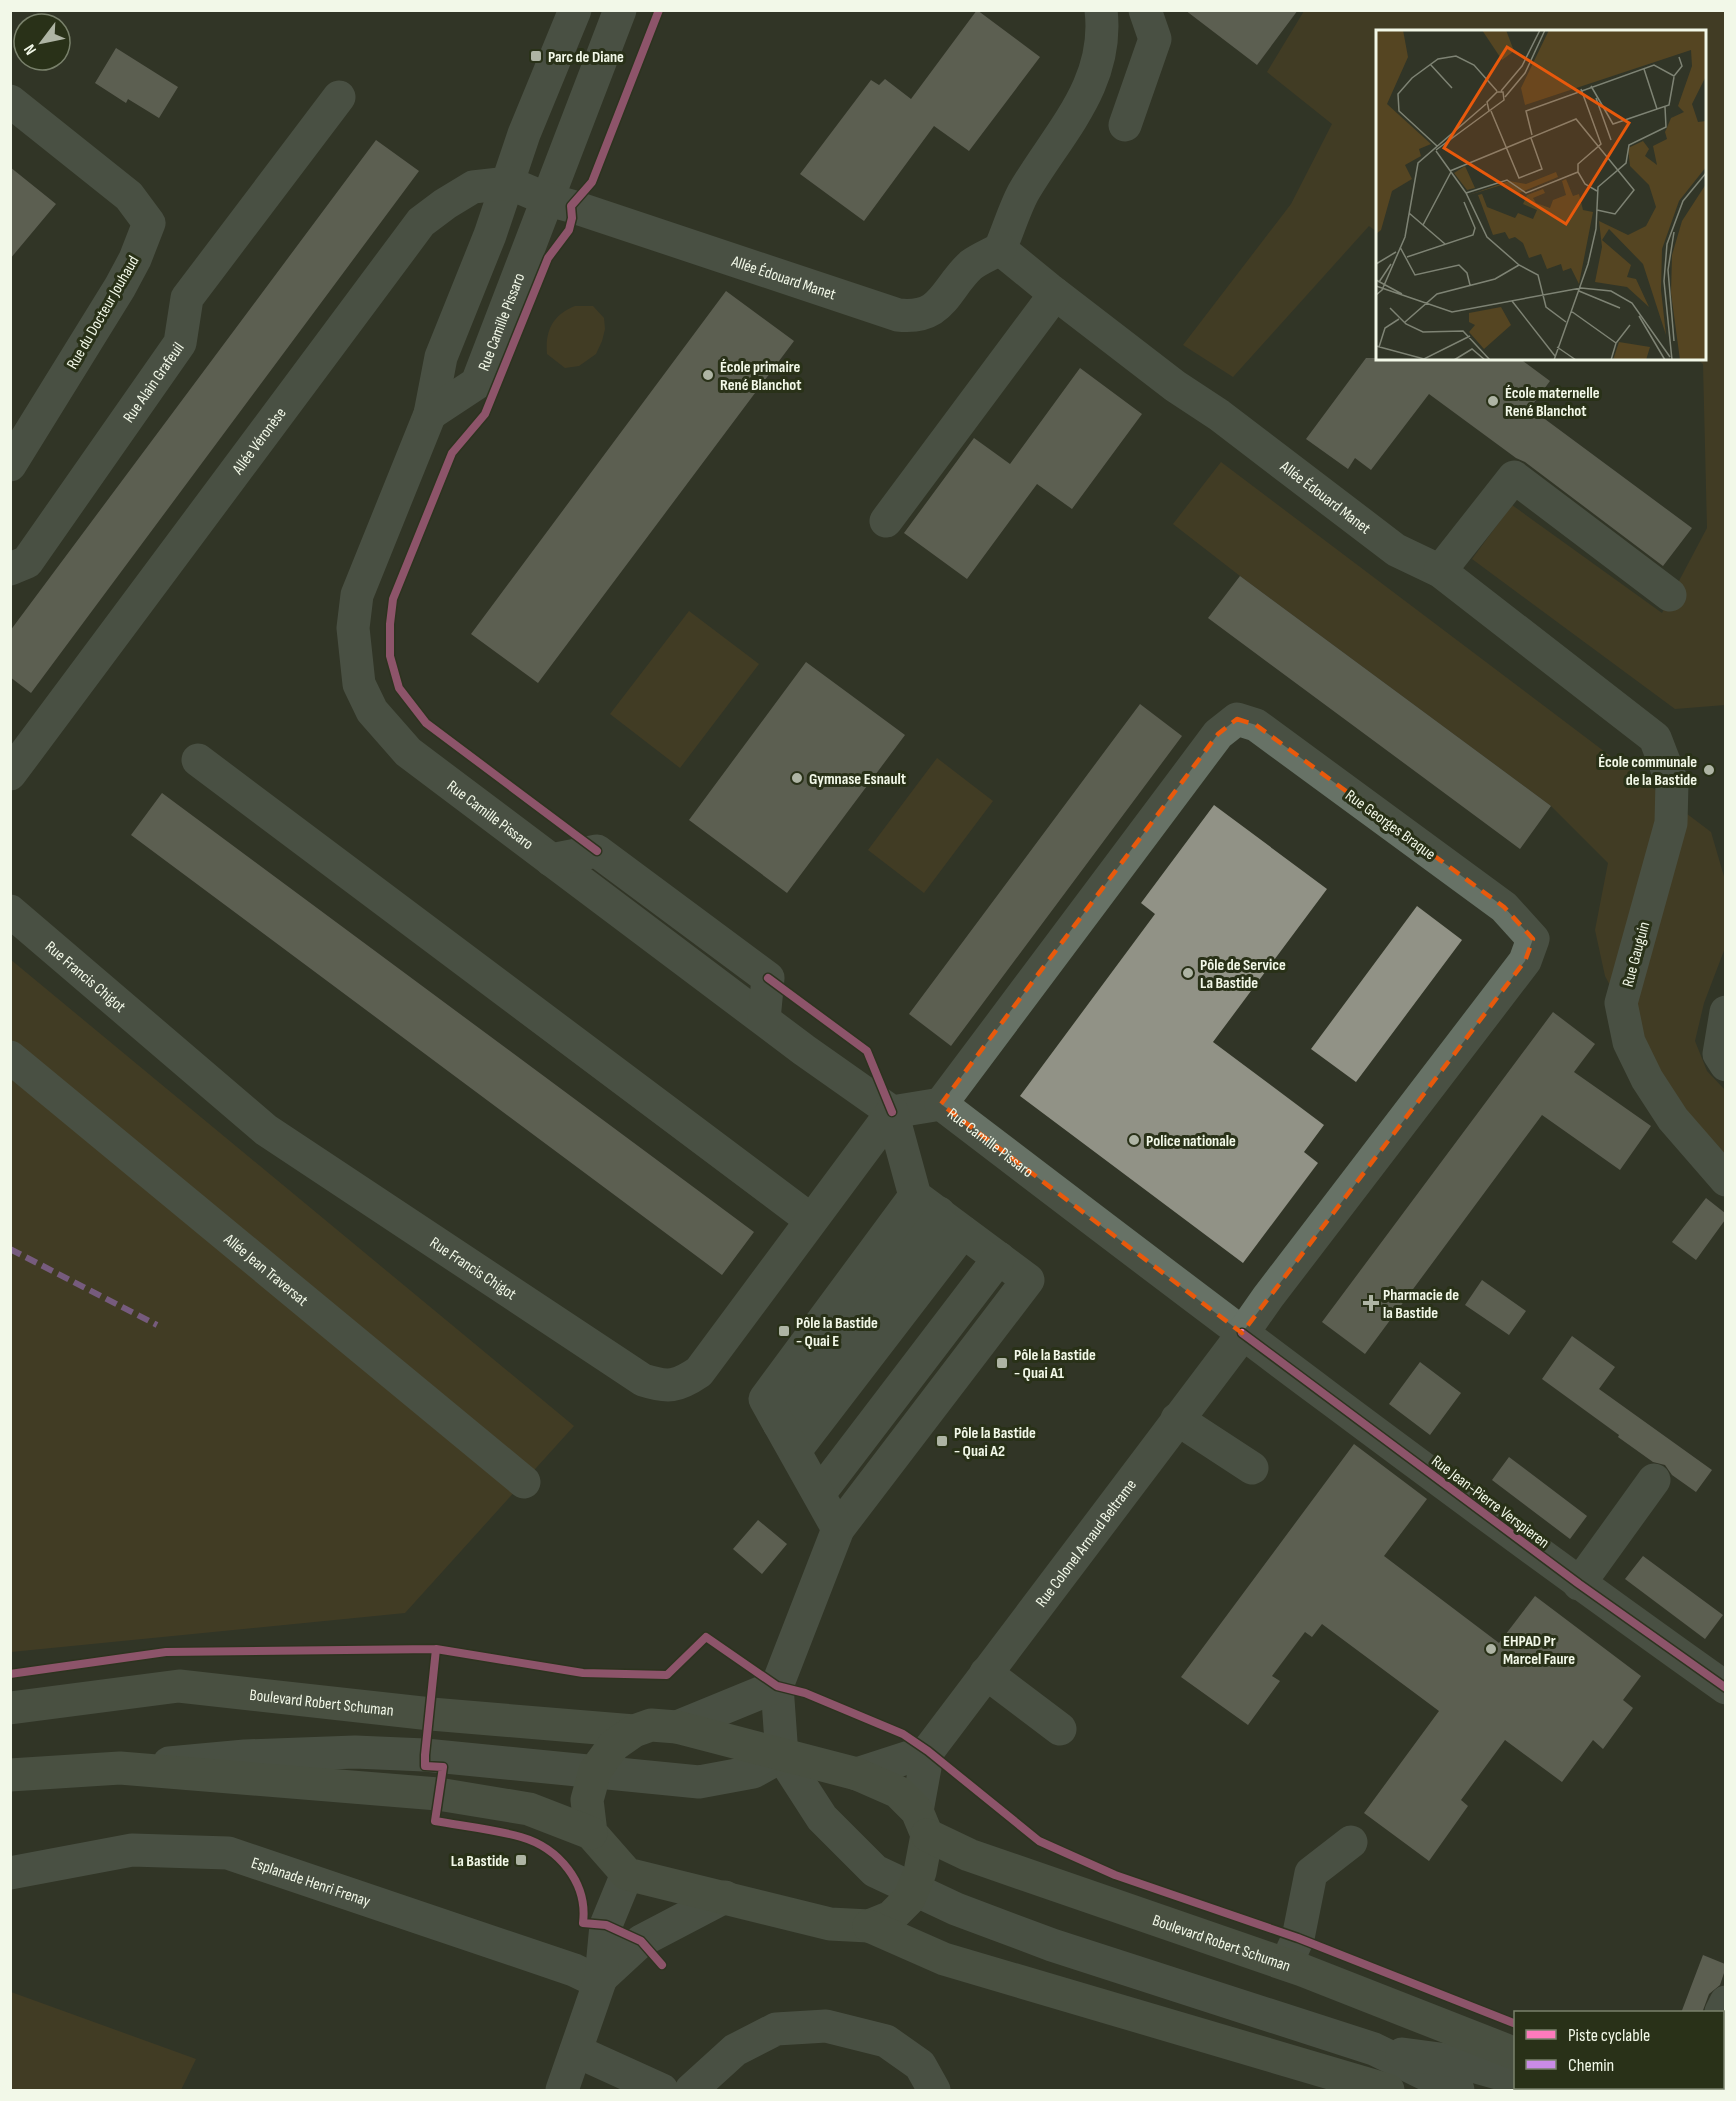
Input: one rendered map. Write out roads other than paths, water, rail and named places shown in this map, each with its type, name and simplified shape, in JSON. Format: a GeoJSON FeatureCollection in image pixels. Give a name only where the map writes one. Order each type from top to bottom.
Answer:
{"type":"FeatureCollection","features":[{"type":"Feature","properties":{"kind":"main road","name":"Boulevard Robert Schuman"},"geometry":{"type":"LineString","coordinates":[[10,1708],[179,1686],[431,1714],[634,1731],[651,1725],[677,1727],[857,1774],[898,1792],[922,1823],[969,1855],[1286,1964],[1514,2054]]}},
{"type":"Feature","properties":{"kind":"main road"},"geometry":{"type":"LineString","coordinates":[[591,1833],[587,1800],[595,1771],[614,1745],[634,1731]]}},
{"type":"Feature","properties":{"kind":"main road"},"geometry":{"type":"LineString","coordinates":[[10,1775],[120,1768],[438,1794],[529,1809],[591,1833],[627,1874],[830,1924],[868,1926],[944,1959],[1388,2091]]}},
{"type":"Feature","properties":{"kind":"main road"},"geometry":{"type":"LineString","coordinates":[[868,1926],[891,1917],[909,1899],[920,1872],[922,1823]]}},
{"type":"Feature","properties":{"kind":"street"},"geometry":{"type":"LineString","coordinates":[[430,414],[441,357],[509,183],[524,134],[574,10]]}},
{"type":"Feature","properties":{"kind":"street","name":"Rue Camille Pissaro"},"geometry":{"type":"LineString","coordinates":[[620,10],[477,383],[430,414],[357,596],[353,628],[359,684],[372,711],[408,752],[764,1019],[892,1112],[941,1104],[1242,1333]]}},
{"type":"Feature","properties":{"kind":"street"},"geometry":{"type":"LineString","coordinates":[[1000,249],[1022,195],[1081,106],[1095,75],[1102,17],[1134,10]]}},
{"type":"Feature","properties":{"kind":"street"},"geometry":{"type":"LineString","coordinates":[[1125,125],[1155,39],[1145,10]]}},
{"type":"Feature","properties":{"kind":"street","name":"Rue Alain Grafeuil"},"geometry":{"type":"LineString","coordinates":[[10,569],[27,562],[180,343],[187,298],[339,96]]}},
{"type":"Feature","properties":{"kind":"street","name":"Rue du Docteur Jouhaud"},"geometry":{"type":"LineString","coordinates":[[10,101],[129,196],[149,223],[135,259],[120,287],[10,465]]}},
{"type":"Feature","properties":{"kind":"street","name":"Allée Véronèse"},"geometry":{"type":"LineString","coordinates":[[10,774],[421,222],[473,187],[509,183],[549,200]]}},
{"type":"Feature","properties":{"kind":"street","name":"Allée Édouard Manet"},"geometry":{"type":"LineString","coordinates":[[549,200],[898,315],[914,317],[936,308],[972,265],[1000,249],[1175,386],[1219,415],[1396,550],[1440,571],[1655,738]]}},
{"type":"Feature","properties":{"kind":"street"},"geometry":{"type":"LineString","coordinates":[[886,521],[1055,294]]}},
{"type":"Feature","properties":{"kind":"street"},"geometry":{"type":"LineString","coordinates":[[1440,571],[1514,477],[1670,595]]}},
{"type":"Feature","properties":{"kind":"street","name":"Rue Georges Braque"},"geometry":{"type":"LineString","coordinates":[[941,1104],[1218,734],[1237,719],[1256,725],[1504,907],[1533,939],[1525,961],[1242,1333]]}},
{"type":"Feature","properties":{"kind":"street","name":"Rue Gauguin"},"geometry":{"type":"LineString","coordinates":[[1655,738],[1671,782],[1671,823],[1622,1003],[1629,1042],[1647,1079],[1673,1119],[1725,1180]]}},
{"type":"Feature","properties":{"kind":"street"},"geometry":{"type":"LineString","coordinates":[[198,760],[811,1220]]}},
{"type":"Feature","properties":{"kind":"street","name":"Rue Francis Chigot"},"geometry":{"type":"LineString","coordinates":[[10,911],[266,1130],[643,1380],[664,1386],[683,1383],[699,1372],[892,1112]]}},
{"type":"Feature","properties":{"kind":"street"},"geometry":{"type":"LineString","coordinates":[[1725,1012],[1719,1054],[1725,1065]]}},
{"type":"Feature","properties":{"kind":"street","name":"Allée Jean Traversat"},"geometry":{"type":"LineString","coordinates":[[10,1057],[524,1482]]}},
{"type":"Feature","properties":{"kind":"street"},"geometry":{"type":"LineString","coordinates":[[892,1112],[939,1213],[1028,1280],[838,1528],[777,1686],[782,1756],[822,1818],[875,1871],[956,1909],[1052,1945],[1374,2049],[1458,2091]]}},
{"type":"Feature","properties":{"kind":"street"},"geometry":{"type":"LineString","coordinates":[[787,1438],[939,1213]]}},
{"type":"Feature","properties":{"kind":"street"},"geometry":{"type":"LineString","coordinates":[[838,1528],[765,1399],[939,1213]]}},
{"type":"Feature","properties":{"kind":"street"},"geometry":{"type":"LineString","coordinates":[[819,1494],[999,1258]]}},
{"type":"Feature","properties":{"kind":"street","name":"Rue Colonel Arnaud Beltrame"},"geometry":{"type":"LineString","coordinates":[[922,1823],[928,1751],[1242,1333]]}},
{"type":"Feature","properties":{"kind":"street","name":"Rue Jean-Pierre Verspieren"},"geometry":{"type":"LineString","coordinates":[[1242,1333],[1579,1584],[1725,1688]]}},
{"type":"Feature","properties":{"kind":"street"},"geometry":{"type":"LineString","coordinates":[[1177,1419],[1252,1468]]}},
{"type":"Feature","properties":{"kind":"street"},"geometry":{"type":"LineString","coordinates":[[1579,1584],[1654,1480]]}},
{"type":"Feature","properties":{"kind":"street"},"geometry":{"type":"LineString","coordinates":[[986,1673],[1060,1729]]}},
{"type":"Feature","properties":{"kind":"street"},"geometry":{"type":"LineString","coordinates":[[677,1727],[777,1686]]}},
{"type":"Feature","properties":{"kind":"street"},"geometry":{"type":"LineString","coordinates":[[857,1774],[928,1751]]}},
{"type":"Feature","properties":{"kind":"street"},"geometry":{"type":"LineString","coordinates":[[120,1768],[245,1756],[355,1752],[425,1755],[699,1782],[753,1772],[782,1756]]}},
{"type":"Feature","properties":{"kind":"street"},"geometry":{"type":"LineString","coordinates":[[1286,1964],[1298,1938],[1311,1873],[1351,1842]]}},
{"type":"Feature","properties":{"kind":"street","name":"Esplanade Henri Frenay"},"geometry":{"type":"LineString","coordinates":[[10,1873],[132,1850],[228,1853],[600,1980]]}},
{"type":"Feature","properties":{"kind":"street"},"geometry":{"type":"LineString","coordinates":[[627,1874],[606,1924],[600,1980],[572,2077],[662,2091]]}},
{"type":"Feature","properties":{"kind":"street"},"geometry":{"type":"LineString","coordinates":[[600,1980],[641,1941],[725,1897]]}},
{"type":"Feature","properties":{"kind":"street"},"geometry":{"type":"LineString","coordinates":[[691,2091],[735,2050],[776,2029],[826,2026],[886,2041],[920,2065],[934,2091]]}},
{"type":"Feature","properties":{"kind":"street"},"geometry":{"type":"LineString","coordinates":[[1374,2049],[1455,2061],[1514,2078]]}},
{"type":"Feature","properties":{"kind":"place","name":"Parc de Diane"},"geometry":{"type":"Point","coordinates":[536,56]}},
{"type":"Feature","properties":{"kind":"place","name":"École primaire René Blanchot"},"geometry":{"type":"Point","coordinates":[708,375]}},
{"type":"Feature","properties":{"kind":"place","name":"École maternelle René Blanchot"},"geometry":{"type":"Point","coordinates":[1493,401]}},
{"type":"Feature","properties":{"kind":"place","name":"École communale de la Bastide"},"geometry":{"type":"Point","coordinates":[1709,770]}},
{"type":"Feature","properties":{"kind":"place","name":"Gymnase Esnault"},"geometry":{"type":"Point","coordinates":[797,778]}},
{"type":"Feature","properties":{"kind":"place","name":"Pôle de Service La Bastide"},"geometry":{"type":"Point","coordinates":[1188,973]}},
{"type":"Feature","properties":{"kind":"place","name":"Police nationale"},"geometry":{"type":"Point","coordinates":[1134,1140]}},
{"type":"Feature","properties":{"kind":"place","name":"Pharmacie de la Bastide"},"geometry":{"type":"Point","coordinates":[1371,1303]}},
{"type":"Feature","properties":{"kind":"place","name":"Pôle la Bastide - Quai E"},"geometry":{"type":"Point","coordinates":[784,1331]}},
{"type":"Feature","properties":{"kind":"place","name":"Pôle la Bastide - Quai A1"},"geometry":{"type":"Point","coordinates":[1002,1363]}},
{"type":"Feature","properties":{"kind":"place","name":"Pôle la Bastide - Quai A2"},"geometry":{"type":"Point","coordinates":[942,1441]}},
{"type":"Feature","properties":{"kind":"place","name":"EHPAD Pr Marcel Faure"},"geometry":{"type":"Point","coordinates":[1491,1649]}},
{"type":"Feature","properties":{"kind":"place","name":"La Bastide"},"geometry":{"type":"Point","coordinates":[521,1860]}}]}
